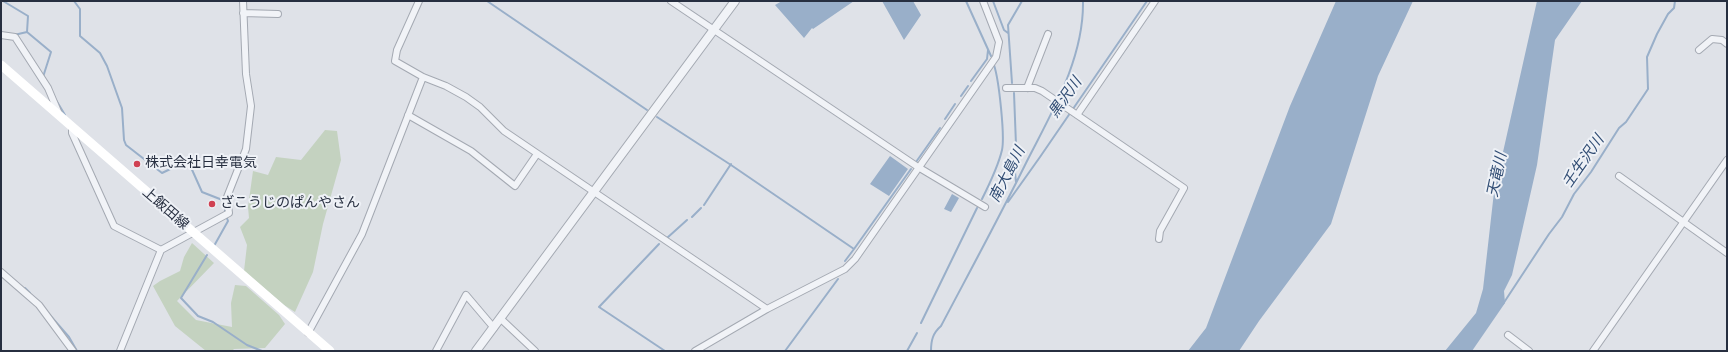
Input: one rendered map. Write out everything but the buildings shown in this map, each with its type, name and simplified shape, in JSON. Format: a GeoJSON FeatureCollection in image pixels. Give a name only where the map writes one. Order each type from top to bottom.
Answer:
{"type":"FeatureCollection","features":[{"type":"Feature","properties":{"kind":"main road","name":"上飯田線"},"geometry":{"type":"LineString","coordinates":[[1,65],[330,351]]}},
{"type":"Feature","properties":{"kind":"street"},"geometry":{"type":"LineString","coordinates":[[120,351],[161,250],[226,214],[227,197],[246,149],[251,106],[246,74],[243,1]]}},
{"type":"Feature","properties":{"kind":"street"},"geometry":{"type":"LineString","coordinates":[[419,1],[397,50],[395,61],[423,77],[446,86],[466,97],[504,131],[593,193],[767,309]]}},
{"type":"Feature","properties":{"kind":"street"},"geometry":{"type":"LineString","coordinates":[[671,1],[918,166],[985,207]]}},
{"type":"Feature","properties":{"kind":"street"},"geometry":{"type":"LineString","coordinates":[[476,351],[735,1]]}},
{"type":"Feature","properties":{"kind":"street"},"geometry":{"type":"LineString","coordinates":[[695,351],[767,309],[845,269],[859,253],[918,166],[996,57],[999,42],[983,1]]}},
{"type":"Feature","properties":{"kind":"street"},"geometry":{"type":"LineString","coordinates":[[1075,114],[1155,1]]}},
{"type":"Feature","properties":{"kind":"street"},"geometry":{"type":"LineString","coordinates":[[243,13],[278,14]]}},
{"type":"Feature","properties":{"kind":"street"},"geometry":{"type":"LineString","coordinates":[[1027,88],[1048,34]]}},
{"type":"Feature","properties":{"kind":"street"},"geometry":{"type":"LineString","coordinates":[[1,35],[15,37],[48,88],[61,117]]}},
{"type":"Feature","properties":{"kind":"street"},"geometry":{"type":"LineString","coordinates":[[1699,50],[1712,39],[1722,40],[1727,44]]}},
{"type":"Feature","properties":{"kind":"street"},"geometry":{"type":"LineString","coordinates":[[308,333],[362,234],[423,77]]}},
{"type":"Feature","properties":{"kind":"street"},"geometry":{"type":"LineString","coordinates":[[1006,88],[1027,88],[1042,91],[1068,107],[1075,114],[1184,188],[1160,231],[1159,239]]}},
{"type":"Feature","properties":{"kind":"street"},"geometry":{"type":"LineString","coordinates":[[408,115],[471,151],[515,186],[538,154]]}},
{"type":"Feature","properties":{"kind":"street"},"geometry":{"type":"LineString","coordinates":[[72,127],[72,133],[114,226],[161,250]]}},
{"type":"Feature","properties":{"kind":"street"},"geometry":{"type":"LineString","coordinates":[[1593,351],[1682,222],[1727,160]]}},
{"type":"Feature","properties":{"kind":"street"},"geometry":{"type":"LineString","coordinates":[[1619,176],[1727,253]]}},
{"type":"Feature","properties":{"kind":"street"},"geometry":{"type":"LineString","coordinates":[[1,272],[39,305],[74,351]]}},
{"type":"Feature","properties":{"kind":"street"},"geometry":{"type":"LineString","coordinates":[[436,351],[466,295],[494,328]]}},
{"type":"Feature","properties":{"kind":"street"},"geometry":{"type":"LineString","coordinates":[[501,319],[536,351]]}},
{"type":"Feature","properties":{"kind":"street"},"geometry":{"type":"LineString","coordinates":[[1508,334],[1529,351]]}},
{"type":"Feature","properties":{"kind":"green space"},"geometry":{"type":"Polygon","coordinates":[[[325,130],[337,131],[341,160],[323,224],[313,272],[295,312],[284,305],[244,271],[247,245],[240,227],[249,218],[248,207],[253,171],[268,175],[276,157],[301,160],[325,130]]]}},
{"type":"Feature","properties":{"kind":"green space"},"geometry":{"type":"Polygon","coordinates":[[[192,243],[214,263],[177,301],[196,320],[232,327],[231,303],[235,285],[246,286],[279,315],[285,324],[265,348],[234,349],[232,351],[206,351],[175,326],[153,286],[180,271],[184,257],[192,243]]]}},
{"type":"Feature","properties":{"kind":"water"},"geometry":{"type":"Polygon","coordinates":[[[782,1],[854,1],[813,29],[812,28],[804,38],[775,5],[782,1]]]}},
{"type":"Feature","properties":{"kind":"water"},"geometry":{"type":"Polygon","coordinates":[[[882,1],[913,1],[921,15],[904,40],[882,1]]]}},
{"type":"Feature","properties":{"kind":"water"},"geometry":{"type":"Polygon","coordinates":[[[1336,1],[1413,1],[1378,76],[1331,224],[1259,321],[1239,351],[1188,351],[1206,328],[1290,106],[1336,1]]]}},
{"type":"Feature","properties":{"kind":"water","name":"天竜川"},"geometry":{"type":"Polygon","coordinates":[[[1537,1],[1582,1],[1555,40],[1537,165],[1512,275],[1504,291],[1505,303],[1472,351],[1445,351],[1476,313],[1483,289],[1494,192],[1537,1]]]}},
{"type":"Feature","properties":{"kind":"water"},"geometry":{"type":"Polygon","coordinates":[[[890,156],[908,169],[889,196],[870,184],[890,156]]]}},
{"type":"Feature","properties":{"kind":"water"},"geometry":{"type":"Polygon","coordinates":[[[952,194],[959,198],[951,212],[944,209],[952,194]]]}},
{"type":"Feature","properties":{"kind":"waterway"},"geometry":{"type":"LineString","coordinates":[[3,1],[28,16],[27,32],[51,52],[43,77]]}},
{"type":"Feature","properties":{"kind":"waterway"},"geometry":{"type":"LineString","coordinates":[[74,1],[80,9],[80,36],[100,53],[107,66],[122,108],[124,140],[126,145],[162,173],[185,162],[189,163],[202,192],[225,201],[225,213],[228,221],[214,246]]}},
{"type":"Feature","properties":{"kind":"waterway"},"geometry":{"type":"LineString","coordinates":[[487,1],[647,110]]}},
{"type":"Feature","properties":{"kind":"waterway"},"geometry":{"type":"LineString","coordinates":[[966,1],[991,56]]}},
{"type":"Feature","properties":{"kind":"waterway"},"geometry":{"type":"LineString","coordinates":[[993,1],[1004,30],[1008,33]]}},
{"type":"Feature","properties":{"kind":"waterway"},"geometry":{"type":"LineString","coordinates":[[1012,83],[1008,25],[1022,1]]}},
{"type":"Feature","properties":{"kind":"waterway","name":"南大島川"},"geometry":{"type":"LineString","coordinates":[[931,351],[934,334],[941,326],[1057,103],[1073,63],[1082,22],[1083,1]]}},
{"type":"Feature","properties":{"kind":"waterway","name":"黒沢川"},"geometry":{"type":"LineString","coordinates":[[1008,202],[1147,1]]}},
{"type":"Feature","properties":{"kind":"waterway","name":"壬生沢川"},"geometry":{"type":"LineString","coordinates":[[1503,304],[1549,234],[1562,217],[1574,194],[1591,172],[1619,128],[1626,122],[1648,89],[1647,57],[1668,14],[1674,8],[1675,1]]}},
{"type":"Feature","properties":{"kind":"waterway"},"geometry":{"type":"LineString","coordinates":[[14,35],[27,32]]}},
{"type":"Feature","properties":{"kind":"waterway"},"geometry":{"type":"LineString","coordinates":[[971,81],[987,59],[988,50]]}},
{"type":"Feature","properties":{"kind":"waterway"},"geometry":{"type":"LineString","coordinates":[[982,199],[998,163],[1003,143],[1001,108],[994,65]]}},
{"type":"Feature","properties":{"kind":"waterway"},"geometry":{"type":"LineString","coordinates":[[961,96],[968,86]]}},
{"type":"Feature","properties":{"kind":"waterway"},"geometry":{"type":"LineString","coordinates":[[1014,93],[1016,145],[1019,155],[1015,172],[1016,182]]}},
{"type":"Feature","properties":{"kind":"waterway"},"geometry":{"type":"LineString","coordinates":[[56,100],[65,115]]}},
{"type":"Feature","properties":{"kind":"waterway"},"geometry":{"type":"LineString","coordinates":[[945,119],[955,104]]}},
{"type":"Feature","properties":{"kind":"waterway"},"geometry":{"type":"LineString","coordinates":[[657,117],[731,165],[854,249],[845,261]]}},
{"type":"Feature","properties":{"kind":"waterway"},"geometry":{"type":"LineString","coordinates":[[916,162],[940,128]]}},
{"type":"Feature","properties":{"kind":"waterway"},"geometry":{"type":"LineString","coordinates":[[704,205],[731,164]]}},
{"type":"Feature","properties":{"kind":"waterway"},"geometry":{"type":"LineString","coordinates":[[854,249],[911,169]]}},
{"type":"Feature","properties":{"kind":"waterway"},"geometry":{"type":"LineString","coordinates":[[692,217],[701,208]]}},
{"type":"Feature","properties":{"kind":"waterway"},"geometry":{"type":"LineString","coordinates":[[921,323],[977,208]]}},
{"type":"Feature","properties":{"kind":"waterway"},"geometry":{"type":"LineString","coordinates":[[667,238],[687,220]]}},
{"type":"Feature","properties":{"kind":"waterway"},"geometry":{"type":"LineString","coordinates":[[659,244],[599,307],[665,351]]}},
{"type":"Feature","properties":{"kind":"waterway"},"geometry":{"type":"LineString","coordinates":[[207,255],[181,298],[198,316],[213,322],[247,345],[262,351]]}},
{"type":"Feature","properties":{"kind":"waterway"},"geometry":{"type":"LineString","coordinates":[[785,351],[838,279]]}},
{"type":"Feature","properties":{"kind":"waterway"},"geometry":{"type":"LineString","coordinates":[[25,288],[30,293]]}},
{"type":"Feature","properties":{"kind":"waterway"},"geometry":{"type":"LineString","coordinates":[[48,313],[69,337],[77,351]]}},
{"type":"Feature","properties":{"kind":"waterway"},"geometry":{"type":"LineString","coordinates":[[907,351],[917,333]]}},
{"type":"Feature","properties":{"kind":"place","name":"株式会社日幸電気"},"geometry":{"type":"Point","coordinates":[137,164]}},
{"type":"Feature","properties":{"kind":"place","name":"ざこうじのぱんやさん"},"geometry":{"type":"Point","coordinates":[212,204]}}]}
